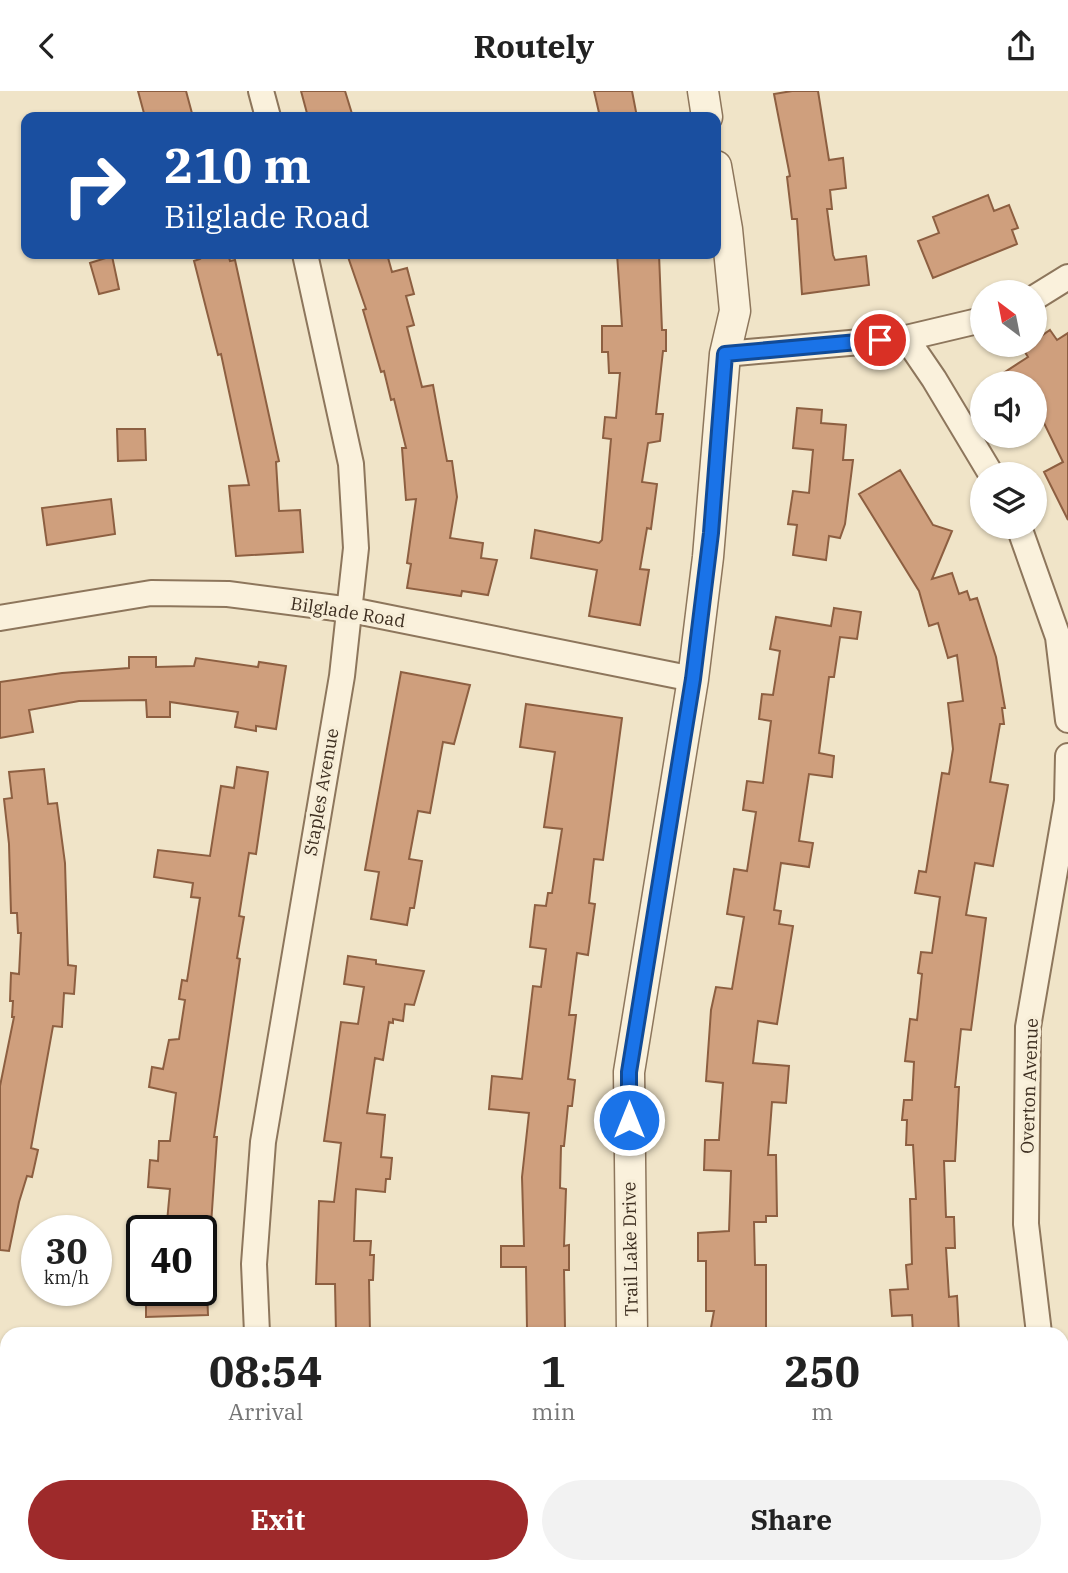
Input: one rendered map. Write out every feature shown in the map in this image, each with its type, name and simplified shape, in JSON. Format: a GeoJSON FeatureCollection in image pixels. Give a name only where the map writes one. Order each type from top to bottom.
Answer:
{"type":"FeatureCollection","features":[{"type":"Feature","properties":{"kind":"street"},"geometry":{"type":"LineString","coordinates":[[261,91],[267,112]]}},
{"type":"Feature","properties":{"kind":"street"},"geometry":{"type":"LineString","coordinates":[[703,91],[706,112]]}},
{"type":"Feature","properties":{"kind":"street","name":"Trail Lake Drive"},"geometry":{"type":"LineString","coordinates":[[632,1327],[629,1072],[693,679],[710,544],[725,354],[734,311],[727,229],[721,195]]}},
{"type":"Feature","properties":{"kind":"street","name":"Staples Avenue"},"geometry":{"type":"LineString","coordinates":[[257,1327],[254,1263],[263,1142],[351,610],[356,548],[351,464],[306,259]]}},
{"type":"Feature","properties":{"kind":"street"},"geometry":{"type":"LineString","coordinates":[[1047,290],[1068,277]]}},
{"type":"Feature","properties":{"kind":"street"},"geometry":{"type":"LineString","coordinates":[[725,354],[906,338],[970,323]]}},
{"type":"Feature","properties":{"kind":"street"},"geometry":{"type":"LineString","coordinates":[[906,338],[984,462]]}},
{"type":"Feature","properties":{"kind":"street"},"geometry":{"type":"LineString","coordinates":[[1023,539],[1058,637],[1068,720]]}},
{"type":"Feature","properties":{"kind":"street","name":"Bilglade Road"},"geometry":{"type":"LineString","coordinates":[[0,618],[151,593],[228,594],[351,610],[693,679]]}},
{"type":"Feature","properties":{"kind":"street","name":"Overton Avenue"},"geometry":{"type":"LineString","coordinates":[[1038,1327],[1026,1224],[1028,1027],[1068,801],[1068,756]]}},
{"type":"Feature","properties":{"kind":"building"},"geometry":{"type":"Polygon","coordinates":[[[138,91],[186,91],[192,112],[144,112],[138,91]]]}},
{"type":"Feature","properties":{"kind":"building"},"geometry":{"type":"Polygon","coordinates":[[[301,91],[345,91],[351,112],[307,112],[301,91]]]}},
{"type":"Feature","properties":{"kind":"building"},"geometry":{"type":"Polygon","coordinates":[[[594,91],[632,91],[636,112],[599,112],[594,91]]]}},
{"type":"Feature","properties":{"kind":"building"},"geometry":{"type":"Polygon","coordinates":[[[818,91],[829,160],[843,158],[846,188],[830,190],[832,209],[827,209],[833,255],[835,260],[866,256],[869,285],[802,294],[797,219],[792,219],[787,177],[790,176],[774,94],[818,91]]]}},
{"type":"Feature","properties":{"kind":"building"},"geometry":{"type":"Polygon","coordinates":[[[988,195],[994,211],[1009,205],[1018,228],[1012,230],[1017,244],[933,278],[918,241],[939,233],[933,217],[988,195]]]}},
{"type":"Feature","properties":{"kind":"building"},"geometry":{"type":"Polygon","coordinates":[[[113,259],[119,289],[99,294],[90,263],[113,259]]]}},
{"type":"Feature","properties":{"kind":"building"},"geometry":{"type":"Polygon","coordinates":[[[349,259],[388,259],[392,272],[407,268],[414,294],[406,296],[414,325],[407,327],[422,387],[433,385],[447,461],[452,461],[457,497],[450,538],[483,543],[481,558],[497,560],[488,595],[462,591],[461,596],[407,588],[411,564],[407,563],[416,499],[406,500],[402,448],[406,448],[394,399],[391,400],[384,371],[381,372],[363,310],[366,309],[349,259]]]}},
{"type":"Feature","properties":{"kind":"building"},"geometry":{"type":"Polygon","coordinates":[[[617,259],[659,259],[662,330],[666,330],[666,351],[663,351],[656,414],[663,414],[660,441],[648,443],[642,482],[657,484],[651,529],[647,528],[640,569],[649,570],[640,625],[589,616],[597,570],[531,558],[535,530],[599,543],[602,540],[611,439],[603,438],[605,417],[616,418],[620,373],[609,373],[608,352],[602,352],[602,326],[622,326],[617,259]]]}},
{"type":"Feature","properties":{"kind":"building"},"geometry":{"type":"Polygon","coordinates":[[[235,260],[279,461],[276,462],[279,511],[300,510],[303,552],[236,556],[229,486],[249,485],[221,354],[218,355],[194,261],[235,260]]]}},
{"type":"Feature","properties":{"kind":"building"},"geometry":{"type":"Polygon","coordinates":[[[1050,330],[1057,340],[1068,333],[1068,520],[1047,478],[1047,470],[1063,462],[1047,429],[1047,371],[1006,371],[1028,357],[1047,357],[1047,332],[1050,330]]]}},
{"type":"Feature","properties":{"kind":"building"},"geometry":{"type":"Polygon","coordinates":[[[797,408],[822,410],[821,423],[846,425],[843,460],[853,460],[845,524],[840,538],[829,536],[826,560],[793,555],[797,525],[788,524],[793,491],[809,493],[813,450],[793,448],[797,408]]]}},
{"type":"Feature","properties":{"kind":"building"},"geometry":{"type":"Polygon","coordinates":[[[117,429],[145,429],[146,460],[118,461],[117,429]]]}},
{"type":"Feature","properties":{"kind":"building"},"geometry":{"type":"Polygon","coordinates":[[[900,470],[933,525],[952,531],[932,579],[952,573],[959,594],[967,591],[970,600],[977,598],[996,657],[1005,708],[1002,708],[1004,724],[1000,724],[990,782],[1008,785],[993,866],[975,863],[966,915],[986,918],[971,1030],[961,1029],[955,1087],[959,1087],[955,1161],[944,1161],[946,1217],[954,1217],[955,1248],[946,1248],[949,1297],[957,1296],[959,1327],[913,1327],[912,1315],[892,1316],[890,1290],[908,1289],[906,1265],[912,1264],[910,1199],[916,1199],[913,1145],[906,1145],[907,1120],[902,1120],[904,1100],[912,1100],[914,1062],[905,1061],[910,1019],[917,1020],[922,974],[918,973],[921,952],[932,953],[940,897],[915,893],[919,871],[926,872],[942,773],[949,774],[953,749],[948,703],[963,701],[957,655],[948,658],[938,623],[929,626],[919,591],[859,494],[900,470]]]}},
{"type":"Feature","properties":{"kind":"building"},"geometry":{"type":"Polygon","coordinates":[[[111,499],[115,534],[47,545],[42,508],[111,499]]]}},
{"type":"Feature","properties":{"kind":"building"},"geometry":{"type":"Polygon","coordinates":[[[834,608],[861,612],[857,639],[840,637],[834,677],[829,677],[819,753],[834,756],[832,777],[809,774],[799,841],[813,843],[809,867],[781,863],[774,910],[781,911],[779,924],[793,926],[777,1024],[758,1021],[753,1063],[789,1066],[786,1103],[772,1102],[768,1155],[776,1155],[777,1216],[766,1216],[766,1222],[754,1222],[755,1265],[766,1265],[766,1327],[711,1327],[714,1311],[706,1311],[706,1261],[698,1261],[698,1233],[729,1231],[731,1171],[704,1170],[705,1140],[719,1140],[723,1083],[706,1081],[711,1010],[716,987],[732,989],[744,917],[727,914],[734,869],[747,871],[756,812],[743,810],[747,781],[763,783],[771,721],[759,719],[762,694],[773,695],[780,651],[770,649],[776,617],[831,626],[834,608]]]}},
{"type":"Feature","properties":{"kind":"building"},"geometry":{"type":"Polygon","coordinates":[[[129,657],[156,657],[156,667],[194,666],[196,658],[258,667],[259,662],[286,666],[276,729],[256,726],[256,731],[235,727],[238,712],[170,702],[170,717],[147,717],[146,700],[79,701],[29,710],[33,732],[0,738],[0,682],[62,673],[129,668],[129,657]]]}},
{"type":"Feature","properties":{"kind":"building"},"geometry":{"type":"Polygon","coordinates":[[[401,672],[470,685],[454,744],[443,742],[430,813],[418,811],[409,859],[422,861],[414,908],[410,908],[407,925],[371,919],[379,872],[365,870],[401,672]]]}},
{"type":"Feature","properties":{"kind":"building"},"geometry":{"type":"Polygon","coordinates":[[[526,704],[622,718],[603,860],[594,859],[589,903],[595,904],[588,955],[577,953],[569,1015],[576,1015],[568,1079],[575,1080],[572,1106],[568,1106],[564,1146],[561,1146],[560,1188],[566,1189],[564,1246],[569,1245],[569,1270],[564,1270],[565,1327],[527,1327],[526,1267],[501,1267],[501,1246],[524,1246],[522,1177],[529,1113],[489,1109],[492,1076],[522,1079],[533,986],[541,987],[546,949],[530,947],[535,905],[546,906],[548,893],[552,893],[562,829],[544,827],[555,752],[520,747],[526,704]]]}},
{"type":"Feature","properties":{"kind":"building"},"geometry":{"type":"Polygon","coordinates":[[[237,767],[268,772],[256,854],[249,853],[239,916],[244,917],[214,1137],[217,1137],[212,1215],[168,1215],[170,1189],[148,1187],[150,1160],[158,1161],[159,1141],[170,1141],[176,1093],[149,1087],[152,1067],[163,1069],[169,1040],[179,1039],[185,1000],[179,999],[182,980],[187,981],[200,898],[191,897],[193,883],[154,877],[158,850],[210,856],[221,786],[234,788],[237,767]]]}},
{"type":"Feature","properties":{"kind":"building"},"geometry":{"type":"Polygon","coordinates":[[[44,769],[48,804],[57,803],[65,863],[68,965],[76,966],[74,994],[64,993],[62,1027],[53,1026],[31,1148],[38,1150],[32,1177],[27,1176],[19,1202],[9,1251],[0,1250],[0,1086],[14,1017],[13,1001],[10,1001],[11,973],[19,974],[21,933],[18,933],[17,913],[11,913],[9,844],[4,799],[12,798],[9,772],[44,769]]]}},
{"type":"Feature","properties":{"kind":"building"},"geometry":{"type":"Polygon","coordinates":[[[348,956],[376,960],[376,964],[424,971],[414,1005],[405,1004],[403,1021],[393,1019],[393,1023],[389,1022],[383,1060],[375,1058],[367,1113],[385,1115],[381,1157],[392,1158],[390,1179],[386,1179],[385,1192],[356,1189],[354,1241],[371,1241],[370,1255],[374,1255],[373,1280],[369,1280],[370,1327],[336,1327],[335,1284],[316,1284],[319,1201],[334,1202],[341,1143],[324,1141],[341,1022],[358,1024],[364,987],[344,984],[348,956]]]}},
{"type":"Feature","properties":{"kind":"building"},"geometry":{"type":"Polygon","coordinates":[[[146,1306],[208,1306],[208,1315],[146,1317],[146,1306]]]}},
{"type":"Feature","properties":{"kind":"route"},"geometry":{"type":"LineString","coordinates":[[629,1120],[629,1072],[693,679],[718,460],[725,354],[880,340]]}}]}
